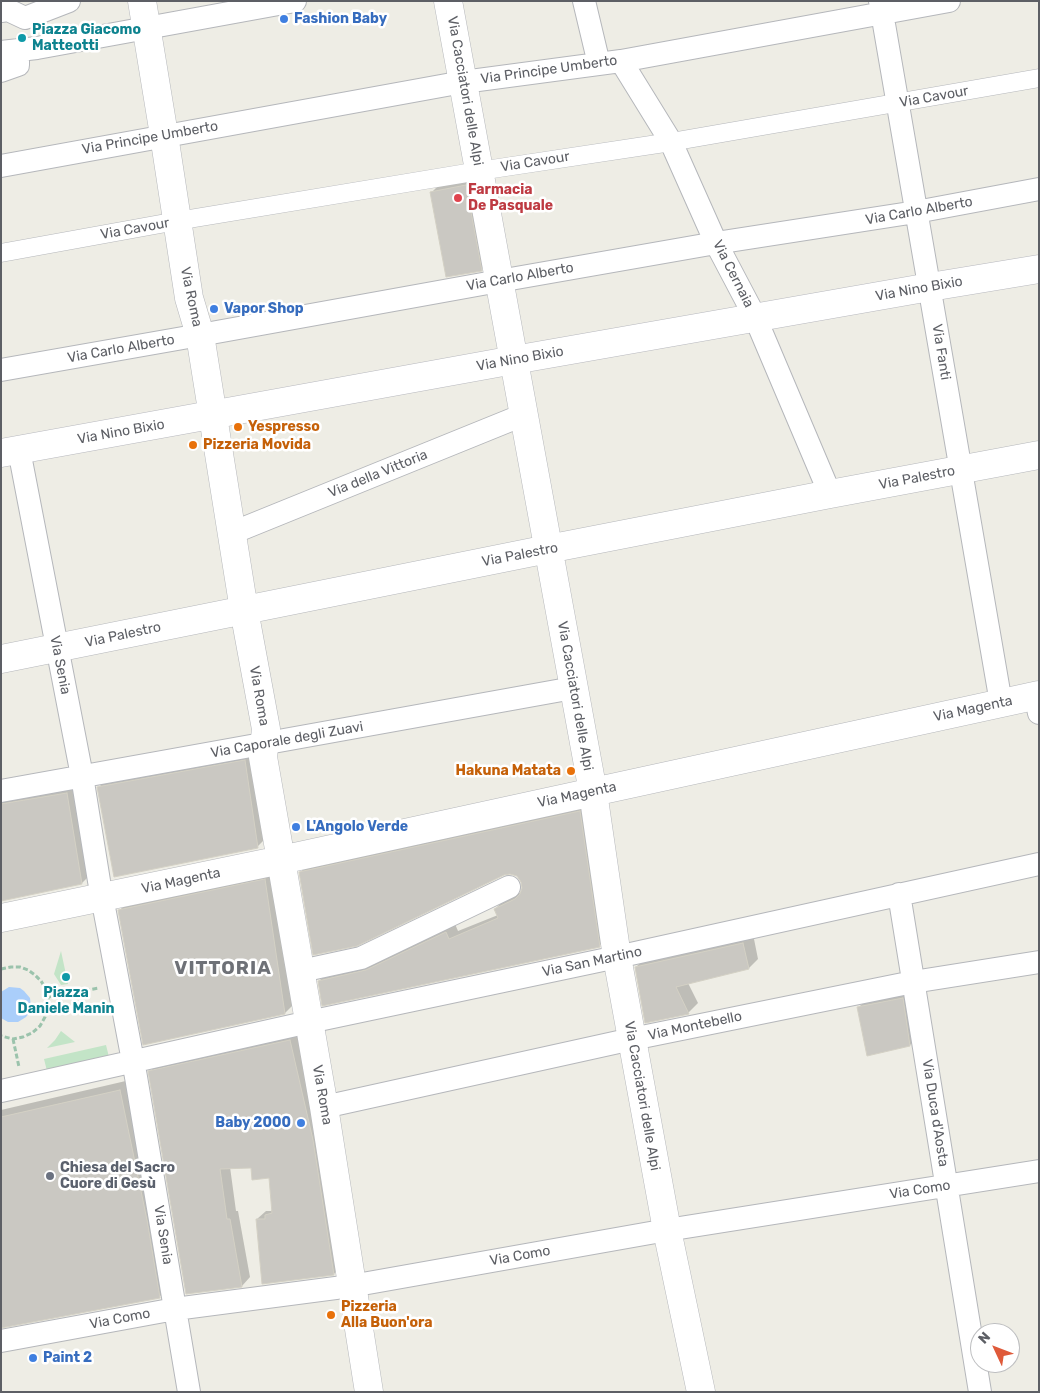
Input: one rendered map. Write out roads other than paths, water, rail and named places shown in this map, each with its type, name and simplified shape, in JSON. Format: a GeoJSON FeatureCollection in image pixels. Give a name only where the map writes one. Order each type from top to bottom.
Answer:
{"type":"FeatureCollection","features":[{"type":"Feature","properties":{"kind":"street"},"geometry":{"type":"LineString","coordinates":[[1,11],[8,10],[25,18],[69,1]]}},
{"type":"Feature","properties":{"kind":"street"},"geometry":{"type":"LineString","coordinates":[[1,71],[18,65],[19,50],[144,14],[294,1]]}},
{"type":"Feature","properties":{"kind":"street","name":"Via Cacciatori delle Alpi"},"geometry":{"type":"LineString","coordinates":[[448,1],[593,792],[617,957],[667,1230],[701,1392]]}},
{"type":"Feature","properties":{"kind":"street","name":"Via Cernaia"},"geometry":{"type":"LineString","coordinates":[[584,1],[610,62],[671,142],[716,243],[755,317],[830,494]]}},
{"type":"Feature","properties":{"kind":"street","name":"Via Principe Umberto"},"geometry":{"type":"LineString","coordinates":[[1,166],[463,82],[610,62],[881,7],[949,1]]}},
{"type":"Feature","properties":{"kind":"street","name":"Via Fanti"},"geometry":{"type":"LineString","coordinates":[[881,7],[1001,703]]}},
{"type":"Feature","properties":{"kind":"street","name":"Via Roma"},"geometry":{"type":"LineString","coordinates":[[144,14],[189,298],[200,335],[244,610],[266,729],[263,757],[324,1107],[369,1392]]}},
{"type":"Feature","properties":{"kind":"street","name":"Via Cavour"},"geometry":{"type":"LineString","coordinates":[[1,253],[479,171],[671,142],[1039,78]]}},
{"type":"Feature","properties":{"kind":"street","name":"Via Carlo Alberto"},"geometry":{"type":"LineString","coordinates":[[1,370],[716,243],[916,212],[1039,189]]}},
{"type":"Feature","properties":{"kind":"street","name":"Via Nino Bixio"},"geometry":{"type":"LineString","coordinates":[[10,452],[755,317],[1039,269]]}},
{"type":"Feature","properties":{"kind":"street","name":"Via della Vittoria"},"geometry":{"type":"LineString","coordinates":[[232,533],[523,415]]}},
{"type":"Feature","properties":{"kind":"street","name":"Via Senia"},"geometry":{"type":"LineString","coordinates":[[10,452],[57,648],[106,891],[119,983],[138,1066],[189,1392]]}},
{"type":"Feature","properties":{"kind":"street","name":"Via Palestro"},"geometry":{"type":"LineString","coordinates":[[1,659],[548,549],[1039,455]]}},
{"type":"Feature","properties":{"kind":"street","name":"Via Caporale degli Zuavi"},"geometry":{"type":"LineString","coordinates":[[1,791],[573,688]]}},
{"type":"Feature","properties":{"kind":"street","name":"Via Magenta"},"geometry":{"type":"LineString","coordinates":[[1,918],[106,891],[281,860],[1001,703],[1038,701]]}},
{"type":"Feature","properties":{"kind":"street","name":"Via San Martino"},"geometry":{"type":"LineString","coordinates":[[12,1088],[138,1066],[309,1022],[617,957],[1039,864]]}},
{"type":"Feature","properties":{"kind":"street"},"geometry":{"type":"LineString","coordinates":[[301,971],[361,958],[509,887]]}},
{"type":"Feature","properties":{"kind":"street","name":"Via Duca d'Aosta"},"geometry":{"type":"LineString","coordinates":[[899,894],[980,1392]]}},
{"type":"Feature","properties":{"kind":"street","name":"Via Montebello"},"geometry":{"type":"LineString","coordinates":[[324,1107],[632,1039],[913,982],[1039,962]]}},
{"type":"Feature","properties":{"kind":"street","name":"Via Como"},"geometry":{"type":"LineString","coordinates":[[1,1341],[175,1309],[351,1286],[667,1230],[1039,1171]]}},
{"type":"Feature","properties":{"kind":"water"},"geometry":{"type":"Polygon","coordinates":[[[9,987],[20,988],[30,998],[31,1008],[29,1013],[18,1022],[8,1022],[1,1018],[1,992],[9,987]]]}},
{"type":"Feature","properties":{"kind":"place","name":"Fashion Baby"},"geometry":{"type":"Point","coordinates":[284,19]}},
{"type":"Feature","properties":{"kind":"place","name":"Piazza Giacomo Matteotti"},"geometry":{"type":"Point","coordinates":[22,38]}},
{"type":"Feature","properties":{"kind":"place","name":"Farmacia De Pasquale"},"geometry":{"type":"Point","coordinates":[458,198]}},
{"type":"Feature","properties":{"kind":"place","name":"Vapor Shop"},"geometry":{"type":"Point","coordinates":[214,309]}},
{"type":"Feature","properties":{"kind":"place","name":"Yespresso"},"geometry":{"type":"Point","coordinates":[238,427]}},
{"type":"Feature","properties":{"kind":"place","name":"Pizzeria Movida"},"geometry":{"type":"Point","coordinates":[193,445]}},
{"type":"Feature","properties":{"kind":"place","name":"Hakuna Matata"},"geometry":{"type":"Point","coordinates":[571,771]}},
{"type":"Feature","properties":{"kind":"place","name":"L'Angolo Verde"},"geometry":{"type":"Point","coordinates":[296,827]}},
{"type":"Feature","properties":{"kind":"place","name":"Piazza Daniele Manin"},"geometry":{"type":"Point","coordinates":[66,977]}},
{"type":"Feature","properties":{"kind":"place","name":"Baby 2000"},"geometry":{"type":"Point","coordinates":[301,1123]}},
{"type":"Feature","properties":{"kind":"place","name":"Chiesa del Sacro Cuore di Gesù"},"geometry":{"type":"Point","coordinates":[50,1176]}},
{"type":"Feature","properties":{"kind":"place","name":"Pizzeria Alla Buon'ora"},"geometry":{"type":"Point","coordinates":[331,1315]}},
{"type":"Feature","properties":{"kind":"place","name":"Paint 2"},"geometry":{"type":"Point","coordinates":[33,1358]}},
{"type":"Feature","properties":{"kind":"district","name":"VITTORIA"},"geometry":{"type":"Point","coordinates":[223,969]}}]}
